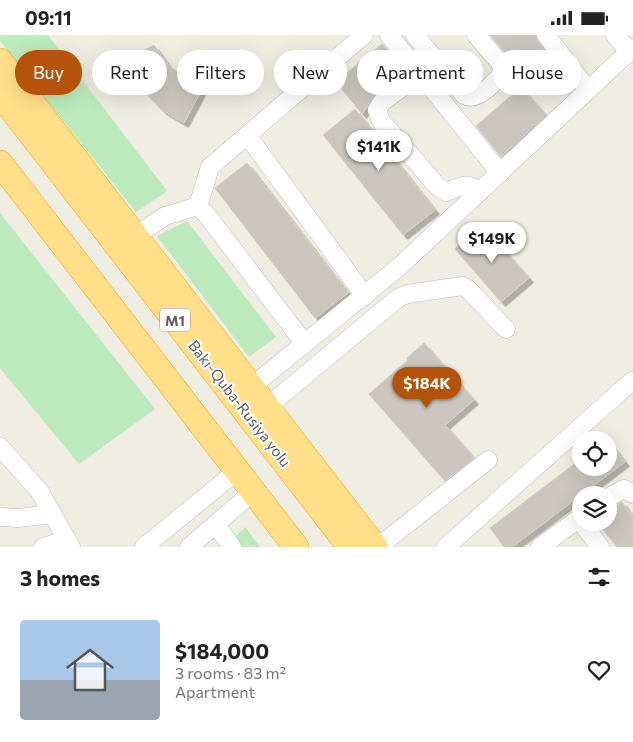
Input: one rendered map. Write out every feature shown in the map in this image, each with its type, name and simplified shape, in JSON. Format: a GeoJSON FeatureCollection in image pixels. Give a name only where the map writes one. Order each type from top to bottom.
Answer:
{"type":"FeatureCollection","features":[{"type":"Feature","properties":{"kind":"highway"},"geometry":{"type":"LineString","coordinates":[[0,61],[377,547]]}},
{"type":"Feature","properties":{"kind":"highway","name":"Bakı-Quba-Rusiya yolu"},"geometry":{"type":"LineString","coordinates":[[0,94],[350,547]]}},
{"type":"Feature","properties":{"kind":"highway"},"geometry":{"type":"LineString","coordinates":[[0,163],[296,547]]}},
{"type":"Feature","properties":{"kind":"highway"},"geometry":{"type":"LineString","coordinates":[[260,501],[289,547]]}},
{"type":"Feature","properties":{"kind":"lane"},"geometry":{"type":"LineString","coordinates":[[198,206],[210,167],[364,35]]}},
{"type":"Feature","properties":{"kind":"lane"},"geometry":{"type":"LineString","coordinates":[[389,35],[401,50]]}},
{"type":"Feature","properties":{"kind":"lane"},"geometry":{"type":"LineString","coordinates":[[415,35],[464,95],[469,98],[476,97],[500,76],[505,69],[476,35]]}},
{"type":"Feature","properties":{"kind":"lane"},"geometry":{"type":"LineString","coordinates":[[546,35],[588,90]]}},
{"type":"Feature","properties":{"kind":"lane"},"geometry":{"type":"LineString","coordinates":[[252,387],[400,266],[631,49],[615,35]]}},
{"type":"Feature","properties":{"kind":"lane"},"geometry":{"type":"LineString","coordinates":[[392,95],[382,102],[377,110],[381,121],[438,187],[446,191],[466,185],[473,186],[480,192]]}},
{"type":"Feature","properties":{"kind":"lane"},"geometry":{"type":"LineString","coordinates":[[438,95],[500,173]]}},
{"type":"Feature","properties":{"kind":"lane"},"geometry":{"type":"LineString","coordinates":[[248,135],[364,295]]}},
{"type":"Feature","properties":{"kind":"lane"},"geometry":{"type":"LineString","coordinates":[[135,236],[165,216],[198,206]]}},
{"type":"Feature","properties":{"kind":"lane"},"geometry":{"type":"LineString","coordinates":[[198,206],[305,344]]}},
{"type":"Feature","properties":{"kind":"lane"},"geometry":{"type":"LineString","coordinates":[[267,407],[398,298],[407,294],[462,287],[468,289],[506,329]]}},
{"type":"Feature","properties":{"kind":"lane"},"geometry":{"type":"LineString","coordinates":[[446,547],[633,381]]}},
{"type":"Feature","properties":{"kind":"lane"},"geometry":{"type":"LineString","coordinates":[[0,448],[40,492],[68,544],[43,547]]}},
{"type":"Feature","properties":{"kind":"lane"},"geometry":{"type":"LineString","coordinates":[[377,547],[488,460]]}},
{"type":"Feature","properties":{"kind":"lane"},"geometry":{"type":"LineString","coordinates":[[144,547],[237,471]]}},
{"type":"Feature","properties":{"kind":"lane"},"geometry":{"type":"LineString","coordinates":[[617,493],[624,489],[633,494]]}},
{"type":"Feature","properties":{"kind":"lane"},"geometry":{"type":"LineString","coordinates":[[189,547],[216,525],[260,501]]}},
{"type":"Feature","properties":{"kind":"lane"},"geometry":{"type":"LineString","coordinates":[[0,517],[18,518],[52,514]]}},
{"type":"Feature","properties":{"kind":"lane"},"geometry":{"type":"LineString","coordinates":[[540,547],[572,524]]}},
{"type":"Feature","properties":{"kind":"lane"},"geometry":{"type":"LineString","coordinates":[[216,525],[232,547]]}},
{"type":"Feature","properties":{"kind":"lane"},"geometry":{"type":"LineString","coordinates":[[589,531],[600,547]]}},
{"type":"Feature","properties":{"kind":"green space"},"geometry":{"type":"Polygon","coordinates":[[[0,35],[48,35],[59,50],[15,50],[15,60],[0,41],[0,35]]]}},
{"type":"Feature","properties":{"kind":"green space"},"geometry":{"type":"Polygon","coordinates":[[[82,80],[167,191],[136,212],[43,95],[82,95],[82,80]]]}},
{"type":"Feature","properties":{"kind":"green space"},"geometry":{"type":"Polygon","coordinates":[[[0,213],[155,409],[79,464],[0,368],[0,213]]]}},
{"type":"Feature","properties":{"kind":"green space"},"geometry":{"type":"Polygon","coordinates":[[[187,221],[276,337],[249,357],[157,236],[187,221]]]}},
{"type":"Feature","properties":{"kind":"green space"},"geometry":{"type":"Polygon","coordinates":[[[245,527],[260,547],[238,547],[232,540],[245,527]]]}},
{"type":"Feature","properties":{"kind":"building"},"geometry":{"type":"Polygon","coordinates":[[[490,35],[536,35],[545,50],[503,50],[490,35]]]}},
{"type":"Feature","properties":{"kind":"building"},"geometry":{"type":"Polygon","coordinates":[[[382,44],[387,50],[375,50],[382,44]]]}},
{"type":"Feature","properties":{"kind":"building"},"geometry":{"type":"Polygon","coordinates":[[[154,45],[158,50],[144,50],[154,45]]]}},
{"type":"Feature","properties":{"kind":"building"},"geometry":{"type":"Polygon","coordinates":[[[167,63],[177,72],[177,95],[199,95],[184,123],[162,110],[148,95],[167,95],[167,63]]]}},
{"type":"Feature","properties":{"kind":"building"},"geometry":{"type":"Polygon","coordinates":[[[357,65],[357,95],[375,95],[362,114],[347,95],[347,73],[357,65]]]}},
{"type":"Feature","properties":{"kind":"building"},"geometry":{"type":"Polygon","coordinates":[[[512,95],[528,95],[546,115],[501,157],[476,126],[512,95]]]}},
{"type":"Feature","properties":{"kind":"building"},"geometry":{"type":"Polygon","coordinates":[[[355,109],[435,210],[403,235],[323,135],[355,109]]]}},
{"type":"Feature","properties":{"kind":"building"},"geometry":{"type":"Polygon","coordinates":[[[247,163],[348,293],[315,318],[215,188],[247,163]]]}},
{"type":"Feature","properties":{"kind":"building"},"geometry":{"type":"Polygon","coordinates":[[[482,225],[529,278],[501,302],[455,249],[482,225]]]}},
{"type":"Feature","properties":{"kind":"building"},"geometry":{"type":"Polygon","coordinates":[[[424,343],[474,400],[445,425],[474,458],[445,481],[369,394],[408,360],[407,358],[424,343]]]}},
{"type":"Feature","properties":{"kind":"building"},"geometry":{"type":"Polygon","coordinates":[[[617,452],[625,462],[617,468],[617,452]]]}},
{"type":"Feature","properties":{"kind":"building"},"geometry":{"type":"Polygon","coordinates":[[[572,466],[572,476],[606,476],[593,486],[572,486],[572,502],[512,547],[504,547],[490,528],[572,466]]]}},
{"type":"Feature","properties":{"kind":"building"},"geometry":{"type":"Polygon","coordinates":[[[622,502],[633,517],[633,547],[617,547],[604,531],[617,531],[617,505],[622,502]]]}}]}
